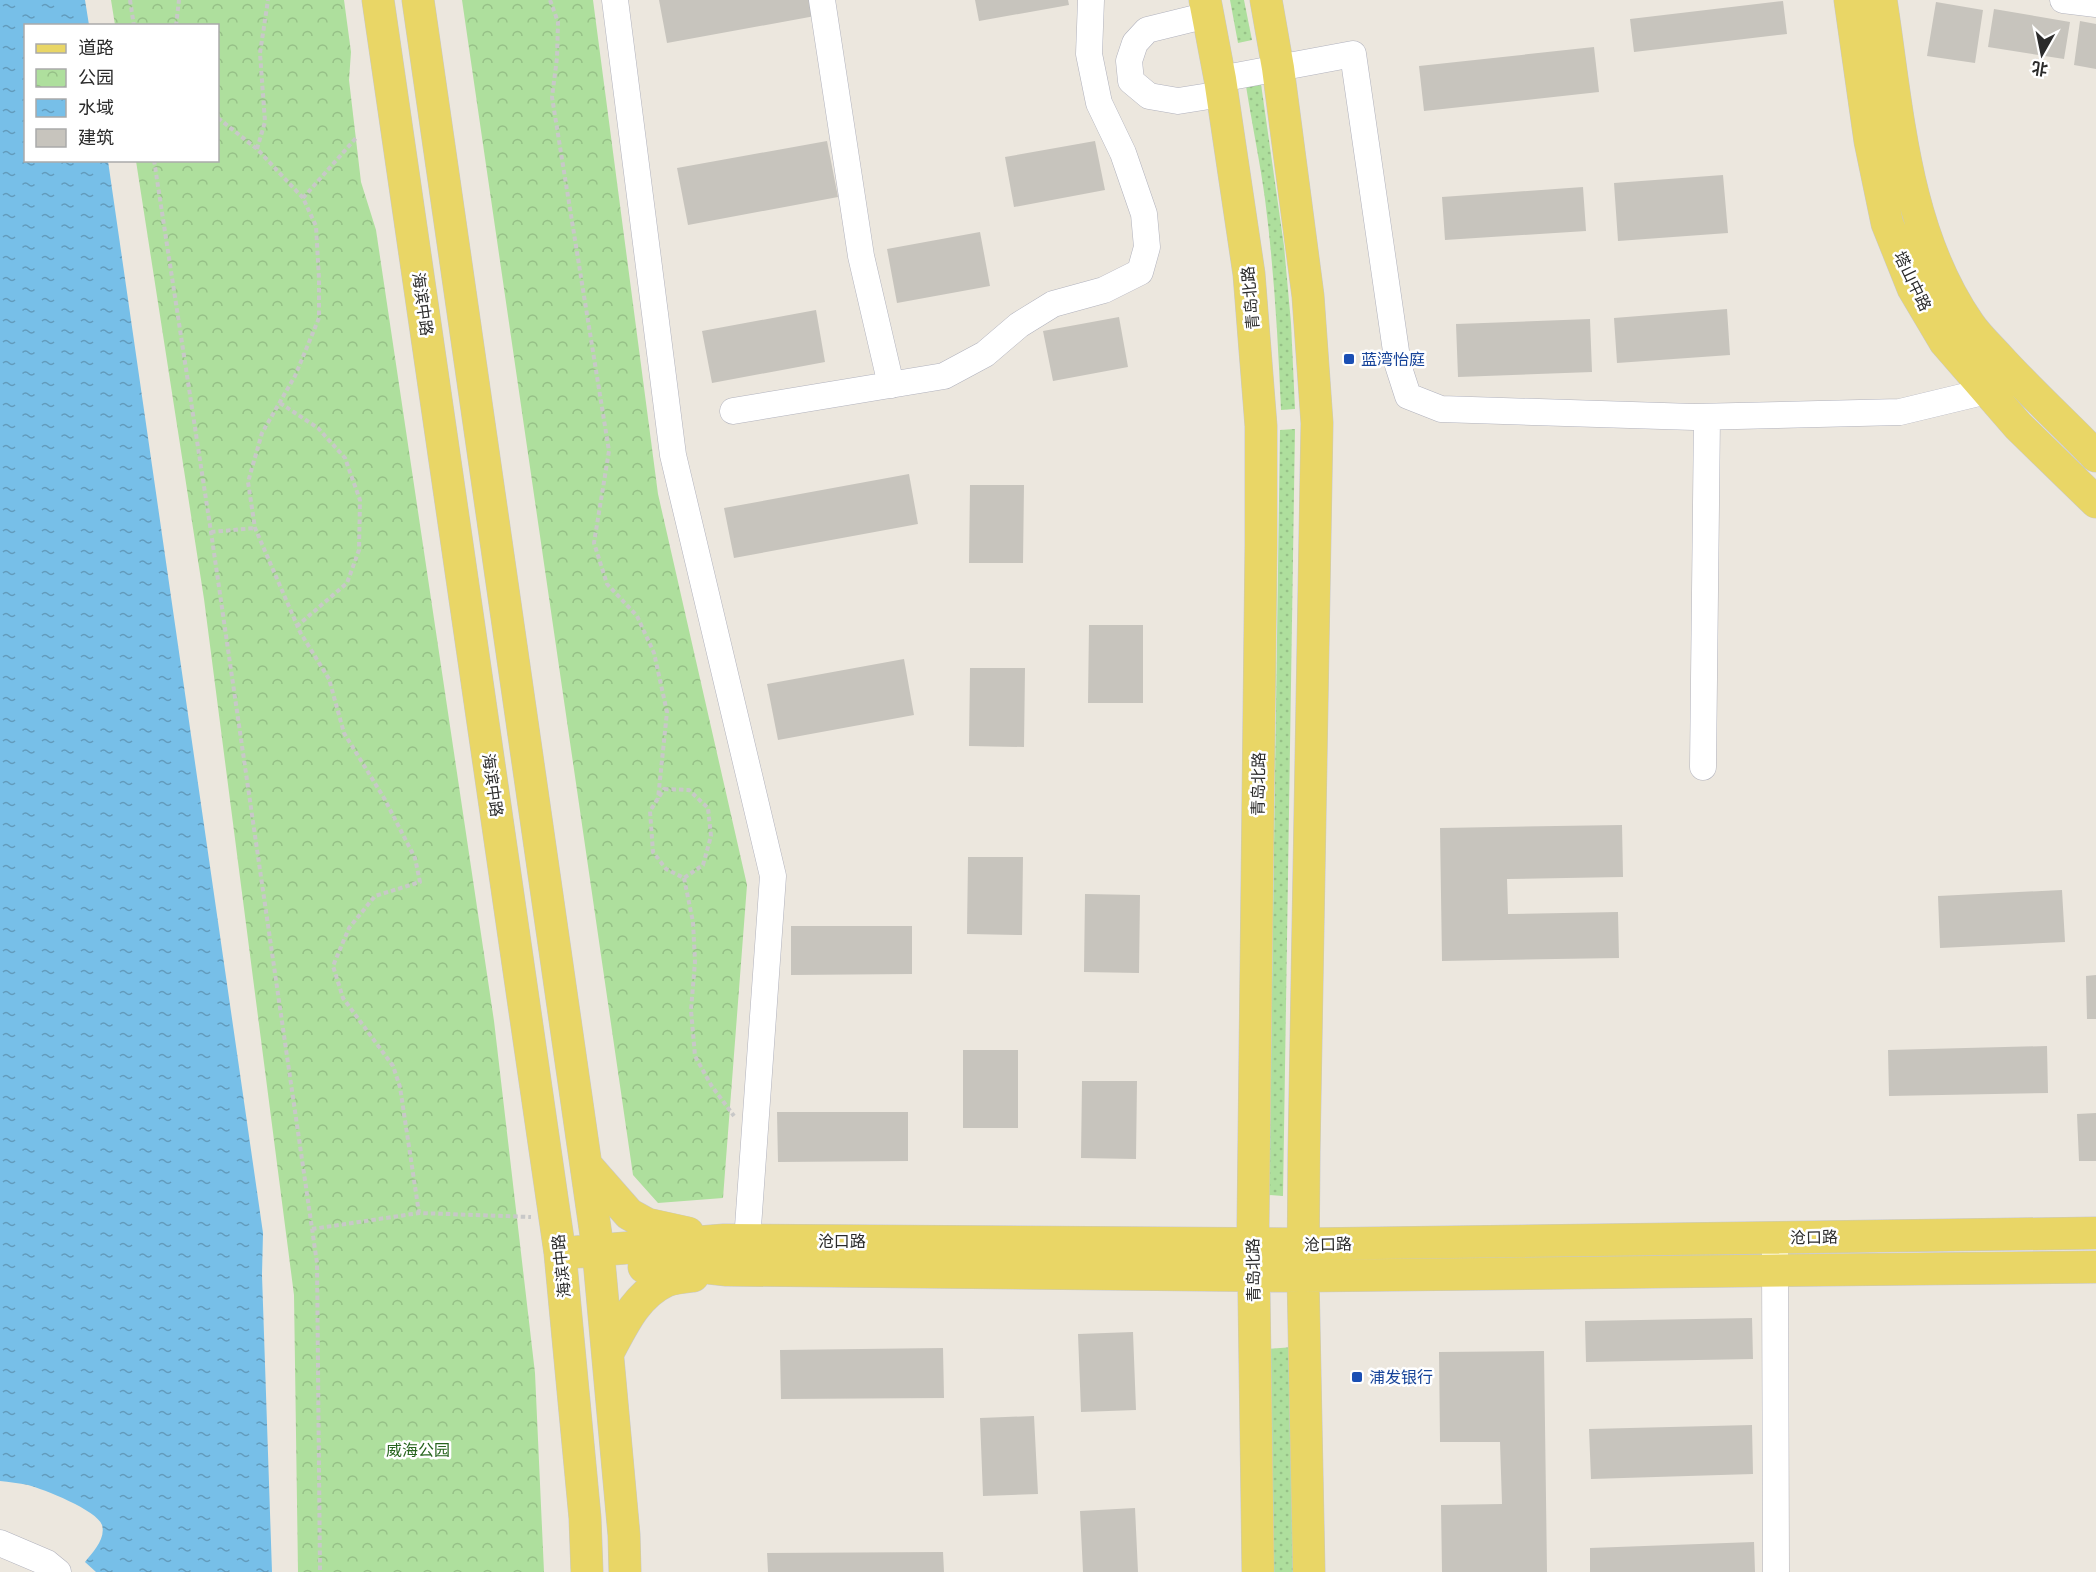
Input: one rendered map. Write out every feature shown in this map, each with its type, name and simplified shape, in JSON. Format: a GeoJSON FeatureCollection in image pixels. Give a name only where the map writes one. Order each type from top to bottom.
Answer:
{"type":"FeatureCollection","features":[{"type":"Feature","properties":{"kind":"main road","name":"海滨中路"},"geometry":{"type":"LineString","coordinates":[[378,0],[561,1262],[585,1518],[587,1572]]}},
{"type":"Feature","properties":{"kind":"main road"},"geometry":{"type":"LineString","coordinates":[[418,0],[599,1259],[624,1535],[625,1572]]}},
{"type":"Feature","properties":{"kind":"main road"},"geometry":{"type":"LineString","coordinates":[[1266,0],[1278,68],[1308,296],[1317,423],[1303,1244],[1309,1572]]}},
{"type":"Feature","properties":{"kind":"main road","name":"塔山中路"},"geometry":{"type":"LineString","coordinates":[[1851,0],[1870,141],[1887,223],[1913,288],[1945,342],[2018,426],[2096,502]]}},
{"type":"Feature","properties":{"kind":"main road","name":"塔山中路"},"geometry":{"type":"LineString","coordinates":[[1881,0],[1916,210],[1943,277],[1969,325],[2009,369],[2096,456]]}},
{"type":"Feature","properties":{"kind":"main road","name":"青岛北路"},"geometry":{"type":"LineString","coordinates":[[1206,8],[1221,87],[1249,274],[1261,426],[1253,1244],[1258,1572]]}},
{"type":"Feature","properties":{"kind":"main road"},"geometry":{"type":"LineString","coordinates":[[586,1165],[629,1214],[647,1224],[733,1250]]}},
{"type":"Feature","properties":{"kind":"main road","name":"沧口路"},"geometry":{"type":"LineString","coordinates":[[561,1262],[599,1259],[682,1265],[733,1250],[2096,1233]]}},
{"type":"Feature","properties":{"kind":"main road"},"geometry":{"type":"LineString","coordinates":[[608,1353],[630,1312],[647,1292],[733,1250]]}},
{"type":"Feature","properties":{"kind":"main road","name":"沧口路"},"geometry":{"type":"LineString","coordinates":[[733,1250],[1253,1276],[2096,1267]]}},
{"type":"Feature","properties":{"kind":"street"},"geometry":{"type":"LineString","coordinates":[[615,0],[673,455],[773,876],[754,1143],[733,1250]]}},
{"type":"Feature","properties":{"kind":"street"},"geometry":{"type":"LineString","coordinates":[[822,0],[861,256],[891,385]]}},
{"type":"Feature","properties":{"kind":"street"},"geometry":{"type":"LineString","coordinates":[[733,411],[944,376],[985,354],[1019,325],[1053,304],[1104,290],[1140,272],[1147,247],[1144,214],[1123,153],[1099,103],[1089,54],[1091,0]]}},
{"type":"Feature","properties":{"kind":"street"},"geometry":{"type":"LineString","coordinates":[[2063,0],[2096,4]]}},
{"type":"Feature","properties":{"kind":"street"},"geometry":{"type":"LineString","coordinates":[[1206,8],[1148,30],[1135,43],[1129,61],[1131,81],[1149,96],[1178,101],[1278,68],[1353,54],[1398,365],[1408,396],[1442,409],[1707,417],[1900,412],[1988,391]]}},
{"type":"Feature","properties":{"kind":"street"},"geometry":{"type":"LineString","coordinates":[[1089,54],[1133,49]]}},
{"type":"Feature","properties":{"kind":"street"},"geometry":{"type":"LineString","coordinates":[[1097,94],[1138,87]]}},
{"type":"Feature","properties":{"kind":"street"},"geometry":{"type":"LineString","coordinates":[[1703,767],[1707,417]]}},
{"type":"Feature","properties":{"kind":"street"},"geometry":{"type":"LineString","coordinates":[[1775,1238],[1776,1572]]}},
{"type":"Feature","properties":{"kind":"street"},"geometry":{"type":"LineString","coordinates":[[0,1543],[47,1563],[57,1572]]}},
{"type":"Feature","properties":{"kind":"path"},"geometry":{"type":"LineString","coordinates":[[130,0],[134,24]]}},
{"type":"Feature","properties":{"kind":"path"},"geometry":{"type":"LineString","coordinates":[[176,24],[178,0]]}},
{"type":"Feature","properties":{"kind":"path"},"geometry":{"type":"LineString","coordinates":[[257,149],[265,122],[260,53],[268,0]]}},
{"type":"Feature","properties":{"kind":"path"},"geometry":{"type":"LineString","coordinates":[[550,0],[558,22],[557,58],[552,97],[609,451],[594,543],[607,584],[637,616],[654,653],[667,712],[658,799]]}},
{"type":"Feature","properties":{"kind":"path"},"geometry":{"type":"LineString","coordinates":[[219,119],[257,149],[303,198],[316,226],[320,279],[319,318],[295,376],[262,433],[248,482],[255,528],[297,626],[329,679],[344,733],[384,798],[415,858],[420,882],[375,896],[349,928],[333,966],[343,998],[393,1066],[400,1087],[419,1213]]}},
{"type":"Feature","properties":{"kind":"path"},"geometry":{"type":"LineString","coordinates":[[303,198],[356,138]]}},
{"type":"Feature","properties":{"kind":"path"},"geometry":{"type":"LineString","coordinates":[[154,162],[211,532],[317,1263],[320,1572]]}},
{"type":"Feature","properties":{"kind":"path"},"geometry":{"type":"LineString","coordinates":[[279,403],[318,428],[345,458],[360,500],[359,550],[347,583],[297,626]]}},
{"type":"Feature","properties":{"kind":"path"},"geometry":{"type":"LineString","coordinates":[[211,532],[255,528]]}},
{"type":"Feature","properties":{"kind":"path"},"geometry":{"type":"LineString","coordinates":[[664,789],[688,790],[708,808],[711,836],[703,865],[684,878],[666,870],[653,852],[650,811],[664,789]]}},
{"type":"Feature","properties":{"kind":"path"},"geometry":{"type":"LineString","coordinates":[[684,878],[693,922],[694,962],[691,1010],[694,1056],[711,1085],[754,1143]]}},
{"type":"Feature","properties":{"kind":"path"},"geometry":{"type":"LineString","coordinates":[[312,1228],[419,1213],[555,1217]]}},
{"type":"Feature","properties":{"kind":"green space","name":"威海公园"},"geometry":{"type":"Polygon","coordinates":[[[111,0],[344,0],[351,52],[349,80],[361,182],[376,230],[494,1021],[535,1373],[544,1572],[298,1572],[294,1295],[204,599],[136,162],[219,162],[219,24],[115,24],[111,0]]]}},
{"type":"Feature","properties":{"kind":"green space"},"geometry":{"type":"Polygon","coordinates":[[[462,0],[593,0],[658,494],[747,885],[723,1198],[658,1203],[633,1175],[462,0]]]}},
{"type":"Feature","properties":{"kind":"green space"},"geometry":{"type":"Polygon","coordinates":[[[1230,0],[1244,0],[1252,40],[1238,43],[1230,0]]]}},
{"type":"Feature","properties":{"kind":"green space"},"geometry":{"type":"Polygon","coordinates":[[[1261,84],[1284,246],[1295,409],[1281,410],[1268,225],[1246,86],[1261,84]]]}},
{"type":"Feature","properties":{"kind":"green space"},"geometry":{"type":"Polygon","coordinates":[[[1295,429],[1283,1196],[1269,1195],[1280,430],[1295,429]]]}},
{"type":"Feature","properties":{"kind":"green space"},"geometry":{"type":"Polygon","coordinates":[[[1294,1347],[1296,1572],[1269,1572],[1266,1349],[1294,1347]]]}},
{"type":"Feature","properties":{"kind":"water"},"geometry":{"type":"Polygon","coordinates":[[[0,0],[85,0],[89,24],[24,24],[24,162],[108,162],[263,1233],[262,1275],[272,1572],[96,1572],[85,1562],[98,1545],[102,1535],[102,1525],[98,1519],[69,1501],[45,1491],[28,1485],[0,1481],[0,0]]]}},
{"type":"Feature","properties":{"kind":"building"},"geometry":{"type":"Polygon","coordinates":[[[659,0],[812,0],[815,16],[667,43],[659,0]]]}},
{"type":"Feature","properties":{"kind":"building"},"geometry":{"type":"Polygon","coordinates":[[[975,0],[1068,0],[1069,5],[979,21],[975,0]]]}},
{"type":"Feature","properties":{"kind":"building"},"geometry":{"type":"Polygon","coordinates":[[[1783,1],[1787,34],[1634,52],[1630,19],[1783,1]]]}},
{"type":"Feature","properties":{"kind":"building"},"geometry":{"type":"Polygon","coordinates":[[[1936,2],[1983,10],[1975,63],[1927,56],[1936,2]]]}},
{"type":"Feature","properties":{"kind":"building"},"geometry":{"type":"Polygon","coordinates":[[[1994,9],[2070,22],[2064,59],[1988,47],[1994,9]]]}},
{"type":"Feature","properties":{"kind":"building"},"geometry":{"type":"Polygon","coordinates":[[[2080,21],[2096,24],[2096,69],[2074,65],[2080,21]]]}},
{"type":"Feature","properties":{"kind":"building"},"geometry":{"type":"Polygon","coordinates":[[[1594,47],[1599,92],[1424,111],[1419,66],[1594,47]]]}},
{"type":"Feature","properties":{"kind":"building"},"geometry":{"type":"Polygon","coordinates":[[[827,141],[838,197],[688,225],[677,168],[827,141]]]}},
{"type":"Feature","properties":{"kind":"building"},"geometry":{"type":"Polygon","coordinates":[[[1095,141],[1105,190],[1014,207],[1005,157],[1095,141]]]}},
{"type":"Feature","properties":{"kind":"building"},"geometry":{"type":"Polygon","coordinates":[[[1723,175],[1728,233],[1618,241],[1614,183],[1723,175]]]}},
{"type":"Feature","properties":{"kind":"building"},"geometry":{"type":"Polygon","coordinates":[[[1583,187],[1586,231],[1445,240],[1442,197],[1583,187]]]}},
{"type":"Feature","properties":{"kind":"building"},"geometry":{"type":"Polygon","coordinates":[[[980,232],[990,286],[897,303],[887,249],[980,232]]]}},
{"type":"Feature","properties":{"kind":"building"},"geometry":{"type":"Polygon","coordinates":[[[1727,309],[1730,355],[1617,363],[1614,318],[1727,309]]]}},
{"type":"Feature","properties":{"kind":"building"},"geometry":{"type":"Polygon","coordinates":[[[816,310],[825,362],[712,383],[702,331],[816,310]]]}},
{"type":"Feature","properties":{"kind":"building"},"geometry":{"type":"Polygon","coordinates":[[[1119,317],[1128,367],[1053,381],[1043,331],[1119,317]]]}},
{"type":"Feature","properties":{"kind":"building"},"geometry":{"type":"Polygon","coordinates":[[[1590,319],[1592,372],[1458,377],[1456,324],[1590,319]]]}},
{"type":"Feature","properties":{"kind":"building"},"geometry":{"type":"Polygon","coordinates":[[[909,474],[918,524],[734,558],[724,508],[909,474]]]}},
{"type":"Feature","properties":{"kind":"building"},"geometry":{"type":"Polygon","coordinates":[[[970,485],[1024,485],[1023,563],[969,563],[970,485]]]}},
{"type":"Feature","properties":{"kind":"building"},"geometry":{"type":"Polygon","coordinates":[[[1089,625],[1143,625],[1143,703],[1088,703],[1089,625]]]}},
{"type":"Feature","properties":{"kind":"building"},"geometry":{"type":"Polygon","coordinates":[[[904,659],[914,715],[778,740],[767,684],[904,659]]]}},
{"type":"Feature","properties":{"kind":"building"},"geometry":{"type":"Polygon","coordinates":[[[970,668],[1025,668],[1024,747],[969,746],[970,668]]]}},
{"type":"Feature","properties":{"kind":"building"},"geometry":{"type":"Polygon","coordinates":[[[1622,825],[1623,877],[1507,879],[1508,914],[1618,912],[1619,958],[1442,961],[1440,828],[1622,825]]]}},
{"type":"Feature","properties":{"kind":"building"},"geometry":{"type":"Polygon","coordinates":[[[968,857],[1023,857],[1022,935],[967,934],[968,857]]]}},
{"type":"Feature","properties":{"kind":"building"},"geometry":{"type":"Polygon","coordinates":[[[2062,890],[2065,942],[1940,948],[1938,896],[2062,890]]]}},
{"type":"Feature","properties":{"kind":"building"},"geometry":{"type":"Polygon","coordinates":[[[1085,894],[1140,895],[1139,973],[1084,972],[1085,894]]]}},
{"type":"Feature","properties":{"kind":"building"},"geometry":{"type":"Polygon","coordinates":[[[791,926],[912,926],[912,974],[791,975],[791,926]]]}},
{"type":"Feature","properties":{"kind":"building"},"geometry":{"type":"Polygon","coordinates":[[[2096,975],[2096,1019],[2087,1019],[2086,976],[2096,975]]]}},
{"type":"Feature","properties":{"kind":"building"},"geometry":{"type":"Polygon","coordinates":[[[2047,1046],[2048,1093],[1889,1096],[1888,1050],[2047,1046]]]}},
{"type":"Feature","properties":{"kind":"building"},"geometry":{"type":"Polygon","coordinates":[[[963,1050],[1018,1050],[1018,1128],[963,1128],[963,1050]]]}},
{"type":"Feature","properties":{"kind":"building"},"geometry":{"type":"Polygon","coordinates":[[[1082,1081],[1137,1081],[1136,1159],[1081,1158],[1082,1081]]]}},
{"type":"Feature","properties":{"kind":"building"},"geometry":{"type":"Polygon","coordinates":[[[777,1112],[908,1112],[908,1161],[778,1162],[777,1112]]]}},
{"type":"Feature","properties":{"kind":"building"},"geometry":{"type":"Polygon","coordinates":[[[2096,1113],[2096,1161],[2079,1161],[2077,1114],[2096,1113]]]}},
{"type":"Feature","properties":{"kind":"building"},"geometry":{"type":"Polygon","coordinates":[[[1752,1318],[1753,1359],[1586,1362],[1585,1321],[1752,1318]]]}},
{"type":"Feature","properties":{"kind":"building"},"geometry":{"type":"Polygon","coordinates":[[[1133,1332],[1136,1410],[1081,1412],[1078,1334],[1133,1332]]]}},
{"type":"Feature","properties":{"kind":"building"},"geometry":{"type":"Polygon","coordinates":[[[943,1348],[944,1398],[781,1399],[780,1350],[943,1348]]]}},
{"type":"Feature","properties":{"kind":"building"},"geometry":{"type":"Polygon","coordinates":[[[1544,1351],[1547,1572],[1442,1572],[1441,1505],[1502,1504],[1500,1442],[1440,1442],[1439,1352],[1544,1351]]]}},
{"type":"Feature","properties":{"kind":"building"},"geometry":{"type":"Polygon","coordinates":[[[1034,1416],[1038,1494],[983,1496],[980,1418],[1034,1416]]]}},
{"type":"Feature","properties":{"kind":"building"},"geometry":{"type":"Polygon","coordinates":[[[1752,1425],[1753,1474],[1591,1479],[1589,1429],[1752,1425]]]}},
{"type":"Feature","properties":{"kind":"building"},"geometry":{"type":"Polygon","coordinates":[[[1135,1508],[1138,1572],[1083,1572],[1080,1511],[1135,1508]]]}},
{"type":"Feature","properties":{"kind":"building"},"geometry":{"type":"Polygon","coordinates":[[[1754,1542],[1755,1572],[1590,1572],[1590,1548],[1754,1542]]]}},
{"type":"Feature","properties":{"kind":"building"},"geometry":{"type":"Polygon","coordinates":[[[943,1552],[944,1572],[768,1572],[767,1553],[943,1552]]]}},
{"type":"Feature","properties":{"kind":"place","name":"蓝湾怡庭"},"geometry":{"type":"Point","coordinates":[1349,359]}},
{"type":"Feature","properties":{"kind":"place","name":"浦发银行"},"geometry":{"type":"Point","coordinates":[1357,1377]}}]}
